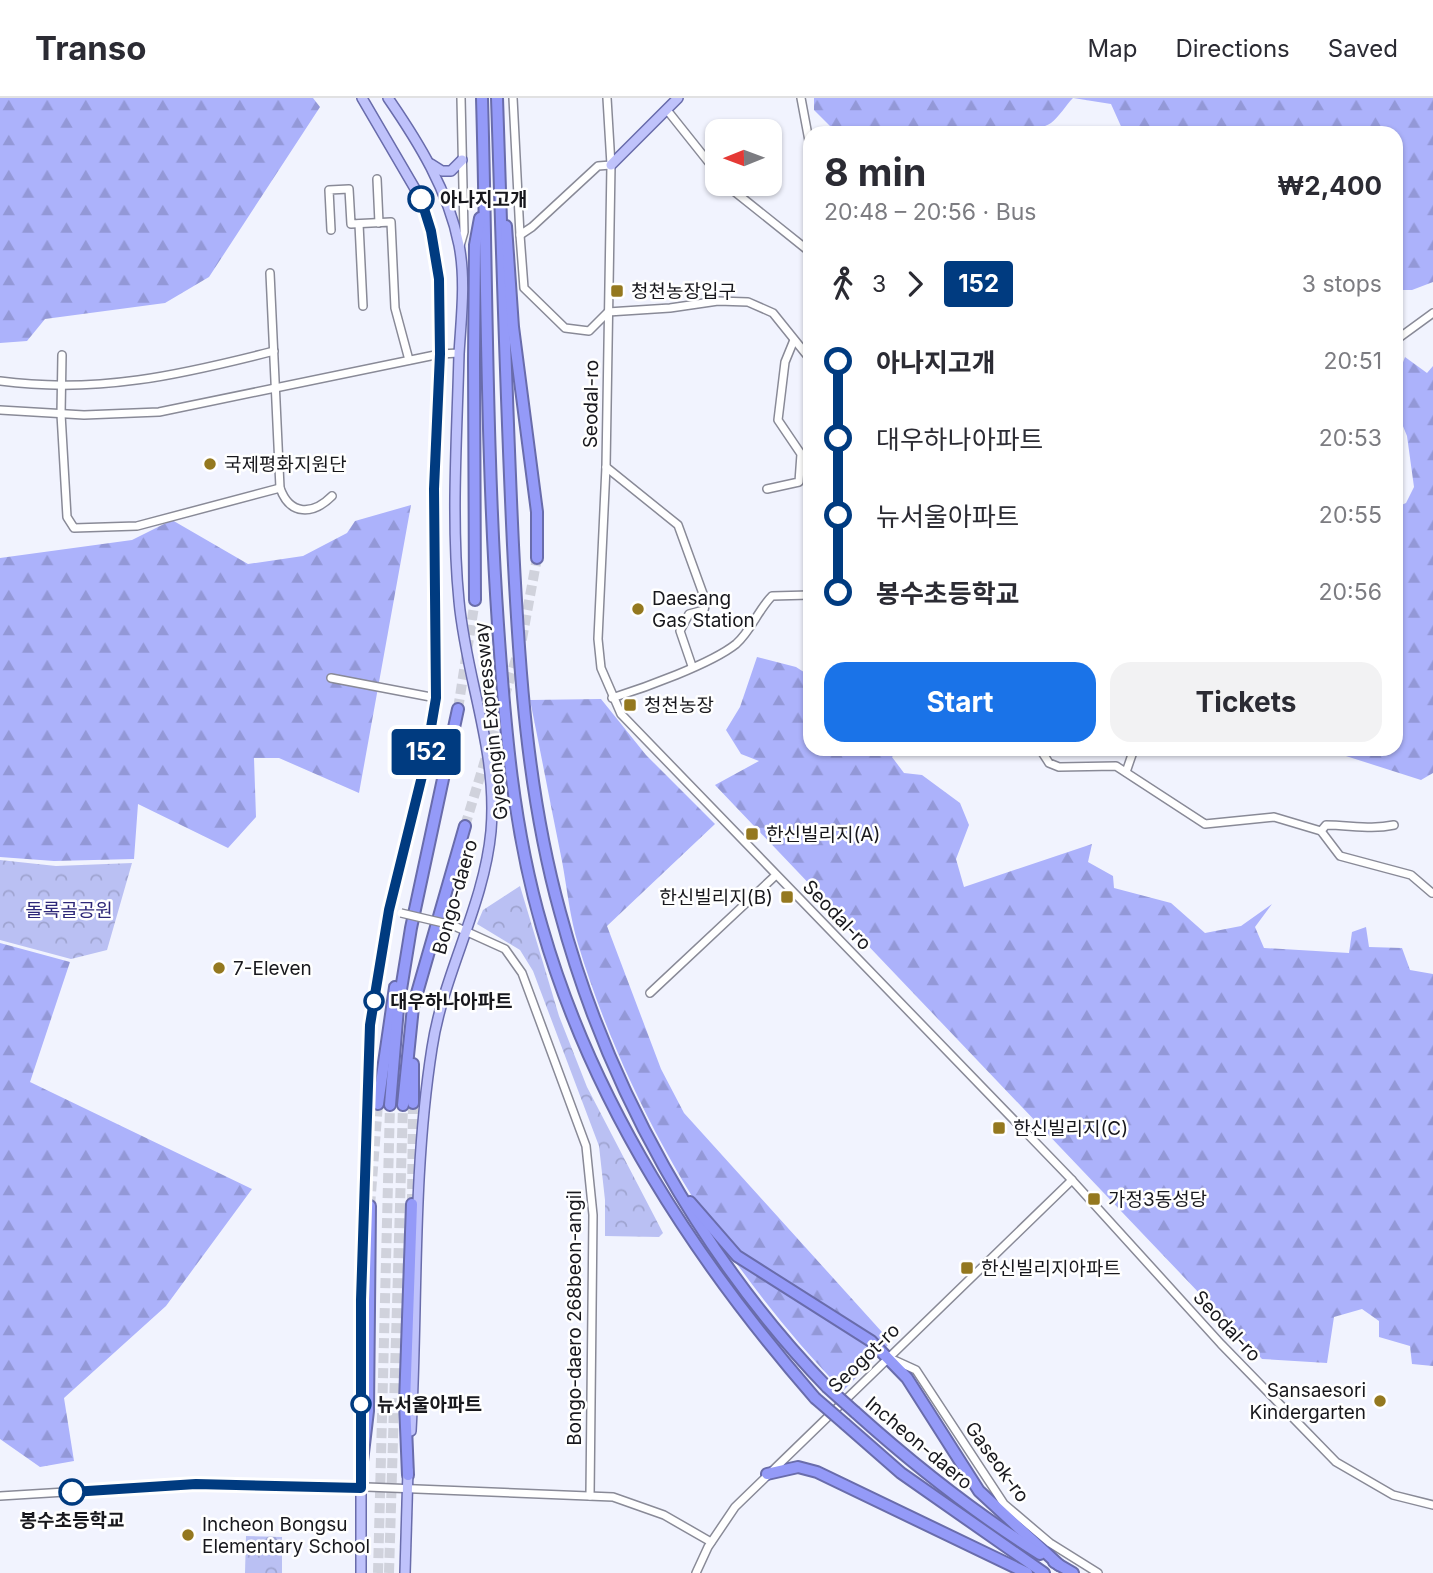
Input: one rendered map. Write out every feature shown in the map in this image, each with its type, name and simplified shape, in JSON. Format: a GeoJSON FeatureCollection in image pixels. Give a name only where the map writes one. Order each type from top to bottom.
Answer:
{"type":"FeatureCollection","features":[{"type":"Feature","properties":{"kind":"highway","name":"Gyeongin Expressway"},"geometry":{"type":"LineString","coordinates":[[482,98],[493,548],[505,725],[524,856],[547,941],[606,1091],[661,1194],[695,1248],[751,1325]]}},
{"type":"Feature","properties":{"kind":"highway","name":"Gyeongin Expressway"},"geometry":{"type":"LineString","coordinates":[[497,98],[518,649],[535,793],[560,913],[608,1049],[674,1185],[705,1236],[764,1316]]}},
{"type":"Feature","properties":{"kind":"highway"},"geometry":{"type":"LineString","coordinates":[[500,193],[510,246],[513,327],[533,470],[537,558]]}},
{"type":"Feature","properties":{"kind":"highway"},"geometry":{"type":"LineString","coordinates":[[475,600],[475,245],[485,195]]}},
{"type":"Feature","properties":{"kind":"highway","name":"Bongo-daero"},"geometry":{"type":"LineString","coordinates":[[384,1104],[398,1009],[458,709]]}},
{"type":"Feature","properties":{"kind":"highway","name":"Bongo-daero"},"geometry":{"type":"LineString","coordinates":[[408,1104],[413,1007],[465,826]]}},
{"type":"Feature","properties":{"kind":"highway"},"geometry":{"type":"LineString","coordinates":[[674,1185],[737,1256],[871,1341],[907,1378],[979,1491],[1059,1565]]}},
{"type":"Feature","properties":{"kind":"highway"},"geometry":{"type":"LineString","coordinates":[[408,1475],[405,1403],[412,1205]]}},
{"type":"Feature","properties":{"kind":"highway"},"geometry":{"type":"LineString","coordinates":[[361,1470],[368,1411],[370,1206]]}},
{"type":"Feature","properties":{"kind":"highway","name":"Incheon-daero"},"geometry":{"type":"LineString","coordinates":[[764,1316],[827,1387],[923,1473],[992,1524],[1073,1573]]}},
{"type":"Feature","properties":{"kind":"highway","name":"Incheon-daero"},"geometry":{"type":"LineString","coordinates":[[751,1325],[815,1398],[901,1473],[1044,1573]]}},
{"type":"Feature","properties":{"kind":"highway"},"geometry":{"type":"LineString","coordinates":[[767,1474],[797,1467],[817,1472],[1027,1573]]}},
{"type":"Feature","properties":{"kind":"main road"},"geometry":{"type":"LineString","coordinates":[[361,1573],[366,1099],[370,1025],[389,910],[424,768],[436,698],[434,489],[440,354],[439,279],[431,231],[421,199],[362,98]]}},
{"type":"Feature","properties":{"kind":"main road","name":"Bongo-daero"},"geometry":{"type":"LineString","coordinates":[[390,98],[430,163],[447,202],[460,247],[462,294],[455,545],[463,636],[486,735],[492,807],[488,847],[440,1008],[432,1048],[417,1213],[405,1573]]}},
{"type":"Feature","properties":{"kind":"main road"},"geometry":{"type":"LineString","coordinates":[[611,165],[678,98]]}},
{"type":"Feature","properties":{"kind":"main road"},"geometry":{"type":"LineString","coordinates":[[430,163],[442,171],[451,170],[462,160]]}},
{"type":"Feature","properties":{"kind":"street"},"geometry":{"type":"LineString","coordinates":[[460,247],[464,232],[461,98]]}},
{"type":"Feature","properties":{"kind":"street"},"geometry":{"type":"LineString","coordinates":[[513,98],[524,288],[565,328],[589,331],[608,312],[670,308],[718,300],[748,302],[773,313],[803,351]]}},
{"type":"Feature","properties":{"kind":"street","name":"Seodal-ro"},"geometry":{"type":"LineString","coordinates":[[607,98],[611,165],[606,467],[598,639],[601,668],[621,714],[1072,1180],[1221,1344],[1336,1462],[1393,1495],[1433,1505]]}},
{"type":"Feature","properties":{"kind":"street"},"geometry":{"type":"LineString","coordinates":[[801,98],[806,126]]}},
{"type":"Feature","properties":{"kind":"street"},"geometry":{"type":"LineString","coordinates":[[667,110],[705,158]]}},
{"type":"Feature","properties":{"kind":"street"},"geometry":{"type":"LineString","coordinates":[[520,235],[532,228],[598,166],[611,165]]}},
{"type":"Feature","properties":{"kind":"street"},"geometry":{"type":"LineString","coordinates":[[377,179],[379,223]]}},
{"type":"Feature","properties":{"kind":"street"},"geometry":{"type":"LineString","coordinates":[[331,230],[329,190],[349,189],[351,224],[391,222],[395,308],[409,360]]}},
{"type":"Feature","properties":{"kind":"street"},"geometry":{"type":"LineString","coordinates":[[740,196],[803,246]]}},
{"type":"Feature","properties":{"kind":"street"},"geometry":{"type":"LineString","coordinates":[[359,224],[363,306]]}},
{"type":"Feature","properties":{"kind":"street"},"geometry":{"type":"LineString","coordinates":[[270,273],[280,488],[286,503],[297,509],[315,508],[332,496]]}},
{"type":"Feature","properties":{"kind":"street"},"geometry":{"type":"LineString","coordinates":[[1403,335],[1433,313]]}},
{"type":"Feature","properties":{"kind":"street"},"geometry":{"type":"LineString","coordinates":[[767,489],[799,482],[801,454],[778,420],[785,362],[794,340]]}},
{"type":"Feature","properties":{"kind":"street"},"geometry":{"type":"LineString","coordinates":[[0,381],[62,388],[190,373],[274,351]]}},
{"type":"Feature","properties":{"kind":"street"},"geometry":{"type":"LineString","coordinates":[[0,411],[61,414],[159,412],[409,360],[459,353]]}},
{"type":"Feature","properties":{"kind":"street"},"geometry":{"type":"LineString","coordinates":[[62,355],[61,414],[67,517],[74,528],[137,526],[280,488]]}},
{"type":"Feature","properties":{"kind":"street"},"geometry":{"type":"LineString","coordinates":[[606,467],[678,525],[706,601],[704,610],[689,614],[680,631],[692,666]]}},
{"type":"Feature","properties":{"kind":"street"},"geometry":{"type":"LineString","coordinates":[[612,698],[650,686],[738,642],[772,596],[803,595]]}},
{"type":"Feature","properties":{"kind":"street"},"geometry":{"type":"LineString","coordinates":[[331,678],[436,698]]}},
{"type":"Feature","properties":{"kind":"street"},"geometry":{"type":"LineString","coordinates":[[1045,756],[1059,768],[1116,766],[1205,824],[1274,817],[1321,831],[1339,856],[1411,875],[1432,892]]}},
{"type":"Feature","properties":{"kind":"street"},"geometry":{"type":"LineString","coordinates":[[1126,772],[1132,756]]}},
{"type":"Feature","properties":{"kind":"street"},"geometry":{"type":"LineString","coordinates":[[1321,831],[1326,825],[1357,825],[1373,830],[1394,825]]}},
{"type":"Feature","properties":{"kind":"street"},"geometry":{"type":"LineString","coordinates":[[650,993],[776,875]]}},
{"type":"Feature","properties":{"kind":"street","name":"Bongo-daero 268beon-angil"},"geometry":{"type":"LineString","coordinates":[[389,910],[452,925],[505,949],[523,973],[586,1146],[593,1216],[590,1496]]}},
{"type":"Feature","properties":{"kind":"street","name":"Seogot-ro"},"geometry":{"type":"LineString","coordinates":[[696,1573],[711,1542],[735,1507],[1072,1180]]}},
{"type":"Feature","properties":{"kind":"street","name":"Gaseok-ro"},"geometry":{"type":"LineString","coordinates":[[887,1357],[916,1370],[1004,1504],[1050,1543],[1098,1573]]}},
{"type":"Feature","properties":{"kind":"street"},"geometry":{"type":"LineString","coordinates":[[0,1496],[196,1484],[407,1488],[613,1497],[664,1515],[711,1542]]}},
{"type":"Feature","properties":{"kind":"green space"},"geometry":{"type":"Polygon","coordinates":[[[0,98],[313,98],[320,107],[209,277],[165,303],[45,319],[27,341],[0,343],[0,98]]]}},
{"type":"Feature","properties":{"kind":"green space"},"geometry":{"type":"Polygon","coordinates":[[[814,98],[1073,98],[1057,118],[1043,126],[830,126],[814,110],[814,98]]]}},
{"type":"Feature","properties":{"kind":"green space"},"geometry":{"type":"Polygon","coordinates":[[[1073,98],[1433,98],[1433,282],[1412,290],[1403,290],[1403,126],[1121,126],[1111,104],[1073,98]]]}},
{"type":"Feature","properties":{"kind":"green space"},"geometry":{"type":"Polygon","coordinates":[[[1405,357],[1427,373],[1433,366],[1433,773],[1421,780],[1346,756],[1403,756],[1403,504],[1414,487],[1407,436],[1403,426],[1405,357]]]}},
{"type":"Feature","properties":{"kind":"green space"},"geometry":{"type":"Polygon","coordinates":[[[411,505],[359,793],[279,758],[254,758],[256,817],[228,848],[138,804],[134,859],[54,861],[0,857],[0,558],[132,540],[172,520],[248,564],[303,556],[347,533],[355,521],[411,505]]]}},
{"type":"Feature","properties":{"kind":"green space"},"geometry":{"type":"Polygon","coordinates":[[[757,657],[796,667],[803,672],[803,756],[893,756],[904,773],[922,775],[960,803],[969,825],[956,859],[964,887],[1092,844],[1088,862],[1113,876],[1114,888],[1171,903],[1205,933],[1241,926],[1272,904],[1255,927],[1264,948],[1349,953],[1352,932],[1366,927],[1369,947],[1402,948],[1410,970],[1433,974],[1433,1366],[1412,1364],[1410,1346],[1379,1337],[1379,1321],[1362,1309],[1334,1317],[1327,1363],[1262,1359],[715,785],[759,761],[741,754],[726,730],[740,707],[757,657]]]}},
{"type":"Feature","properties":{"kind":"green space"},"geometry":{"type":"Polygon","coordinates":[[[601,699],[646,755],[715,824],[607,926],[661,1069],[684,1113],[891,1342],[843,1391],[799,1343],[719,1239],[652,1126],[599,1006],[573,924],[530,700],[601,699]]]}},
{"type":"Feature","properties":{"kind":"green space","name":"돌록골공원"},"geometry":{"type":"Polygon","coordinates":[[[0,860],[56,866],[132,863],[107,950],[71,959],[0,940],[0,860]]]}},
{"type":"Feature","properties":{"kind":"green space"},"geometry":{"type":"Polygon","coordinates":[[[520,886],[559,1016],[587,1087],[663,1233],[659,1237],[605,1236],[605,1200],[599,1146],[533,971],[520,950],[477,924],[483,910],[520,886]]]}},
{"type":"Feature","properties":{"kind":"green space"},"geometry":{"type":"Polygon","coordinates":[[[0,943],[70,962],[30,1082],[252,1189],[166,1306],[64,1398],[74,1461],[40,1467],[0,1439],[0,943]]]}},
{"type":"Feature","properties":{"kind":"green space"},"geometry":{"type":"Polygon","coordinates":[[[246,1536],[282,1537],[282,1573],[245,1573],[246,1536]]]}},
{"type":"Feature","properties":{"kind":"tunnel"},"geometry":{"type":"LineString","coordinates":[[465,826],[522,639],[537,558]]}},
{"type":"Feature","properties":{"kind":"tunnel"},"geometry":{"type":"LineString","coordinates":[[458,709],[475,600]]}},
{"type":"Feature","properties":{"kind":"tunnel"},"geometry":{"type":"LineString","coordinates":[[412,1204],[413,1103]]}},
{"type":"Feature","properties":{"kind":"tunnel"},"geometry":{"type":"LineString","coordinates":[[370,1206],[378,1104]]}},
{"type":"Feature","properties":{"kind":"tunnel"},"geometry":{"type":"LineString","coordinates":[[378,1573],[390,1105]]}},
{"type":"Feature","properties":{"kind":"tunnel"},"geometry":{"type":"LineString","coordinates":[[389,1573],[403,1105]]}},
{"type":"Feature","properties":{"kind":"bus line","name":"152"},"geometry":{"type":"LineString","coordinates":[[72,1492],[196,1484],[292,1484],[361,1488],[361,1300],[370,1025],[389,910],[424,768],[436,698],[434,489],[440,354],[439,279],[431,231],[421,199]]}},
{"type":"Feature","properties":{"kind":"place","name":"아나지고개"},"geometry":{"type":"Point","coordinates":[421,199]}},
{"type":"Feature","properties":{"kind":"place","name":"청천농장입구"},"geometry":{"type":"Point","coordinates":[617,291]}},
{"type":"Feature","properties":{"kind":"place","name":"국제평화지원단"},"geometry":{"type":"Point","coordinates":[210,464]}},
{"type":"Feature","properties":{"kind":"place","name":"Daesang Gas Station"},"geometry":{"type":"Point","coordinates":[638,609]}},
{"type":"Feature","properties":{"kind":"place","name":"청천농장"},"geometry":{"type":"Point","coordinates":[630,705]}},
{"type":"Feature","properties":{"kind":"place","name":"한신빌리지(A)"},"geometry":{"type":"Point","coordinates":[752,834]}},
{"type":"Feature","properties":{"kind":"place","name":"한신빌리지(B)"},"geometry":{"type":"Point","coordinates":[787,897]}},
{"type":"Feature","properties":{"kind":"place","name":"7-Eleven"},"geometry":{"type":"Point","coordinates":[219,968]}},
{"type":"Feature","properties":{"kind":"place","name":"대우하나아파트"},"geometry":{"type":"Point","coordinates":[374,1001]}},
{"type":"Feature","properties":{"kind":"place","name":"한신빌리지(C)"},"geometry":{"type":"Point","coordinates":[999,1128]}},
{"type":"Feature","properties":{"kind":"place","name":"가정3동성당"},"geometry":{"type":"Point","coordinates":[1094,1199]}},
{"type":"Feature","properties":{"kind":"place","name":"한신빌리지아파트"},"geometry":{"type":"Point","coordinates":[967,1268]}},
{"type":"Feature","properties":{"kind":"place","name":"Sansaesori Kindergarten"},"geometry":{"type":"Point","coordinates":[1380,1401]}},
{"type":"Feature","properties":{"kind":"place","name":"뉴서울아파트"},"geometry":{"type":"Point","coordinates":[361,1404]}},
{"type":"Feature","properties":{"kind":"place","name":"봉수초등학교"},"geometry":{"type":"Point","coordinates":[72,1492]}},
{"type":"Feature","properties":{"kind":"place","name":"Incheon Bongsu Elementary School"},"geometry":{"type":"Point","coordinates":[188,1535]}}]}
